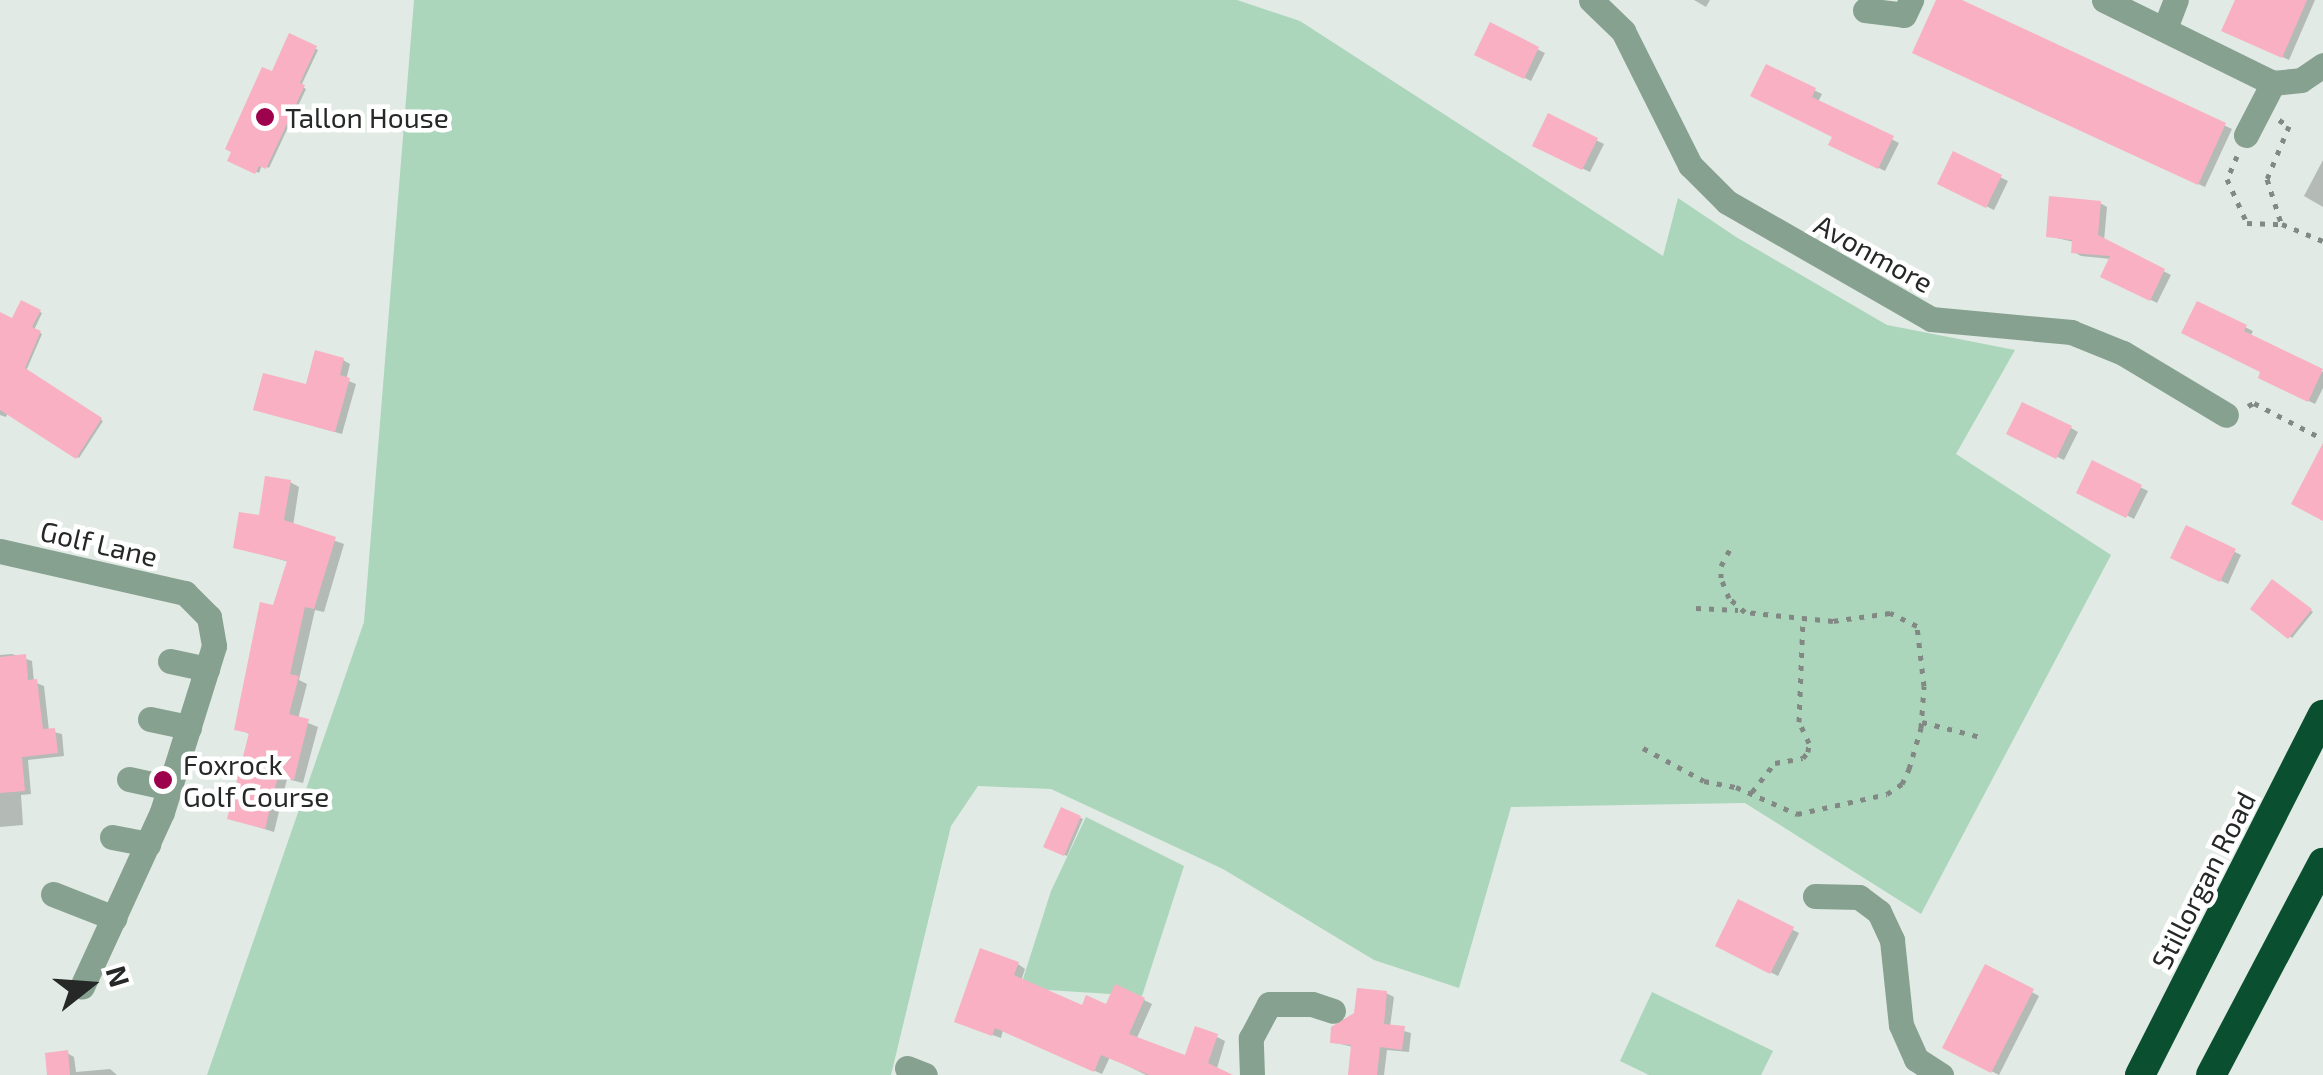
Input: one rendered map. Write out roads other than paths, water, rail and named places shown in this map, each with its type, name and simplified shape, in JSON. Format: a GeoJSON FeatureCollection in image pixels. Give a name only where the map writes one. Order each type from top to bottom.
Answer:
{"type":"FeatureCollection","features":[{"type":"Feature","properties":{"kind":"highway","name":"Stillorgan Road"},"geometry":{"type":"LineString","coordinates":[[2140,1075],[2323,715]]}},
{"type":"Feature","properties":{"kind":"highway"},"geometry":{"type":"LineString","coordinates":[[2211,1075],[2323,863]]}},
{"type":"Feature","properties":{"kind":"street","name":"Avonmore"},"geometry":{"type":"LineString","coordinates":[[1591,0],[1623,31],[1690,165],[1726,202],[1932,319],[2071,332],[2123,353],[2226,414]]}},
{"type":"Feature","properties":{"kind":"street"},"geometry":{"type":"LineString","coordinates":[[1864,10],[1904,15],[1911,0]]}},
{"type":"Feature","properties":{"kind":"street"},"geometry":{"type":"LineString","coordinates":[[2104,0],[2273,83],[2301,80],[2323,66]]}},
{"type":"Feature","properties":{"kind":"street"},"geometry":{"type":"LineString","coordinates":[[2165,28],[2176,0]]}},
{"type":"Feature","properties":{"kind":"street"},"geometry":{"type":"LineString","coordinates":[[2246,135],[2273,83]]}},
{"type":"Feature","properties":{"kind":"street","name":"Golf Lane"},"geometry":{"type":"LineString","coordinates":[[0,551],[185,593],[209,617],[214,646],[206,670]]}},
{"type":"Feature","properties":{"kind":"street"},"geometry":{"type":"LineString","coordinates":[[82,987],[170,788],[206,670],[170,661]]}},
{"type":"Feature","properties":{"kind":"street"},"geometry":{"type":"LineString","coordinates":[[150,719],[188,727]]}},
{"type":"Feature","properties":{"kind":"street"},"geometry":{"type":"LineString","coordinates":[[129,779],[170,788]]}},
{"type":"Feature","properties":{"kind":"street"},"geometry":{"type":"LineString","coordinates":[[112,837],[148,844]]}},
{"type":"Feature","properties":{"kind":"street"},"geometry":{"type":"LineString","coordinates":[[54,894],[114,918]]}},
{"type":"Feature","properties":{"kind":"street"},"geometry":{"type":"LineString","coordinates":[[1815,896],[1859,897],[1878,912],[1892,940],[1901,1024],[1916,1060],[1941,1075]]}},
{"type":"Feature","properties":{"kind":"street"},"geometry":{"type":"LineString","coordinates":[[1252,1075],[1251,1038],[1269,1004],[1312,1004],[1333,1011]]}},
{"type":"Feature","properties":{"kind":"place","name":"Tallon House"},"geometry":{"type":"Point","coordinates":[265,117]}},
{"type":"Feature","properties":{"kind":"place","name":"Foxrock Golf Course"},"geometry":{"type":"Point","coordinates":[163,780]}}]}
